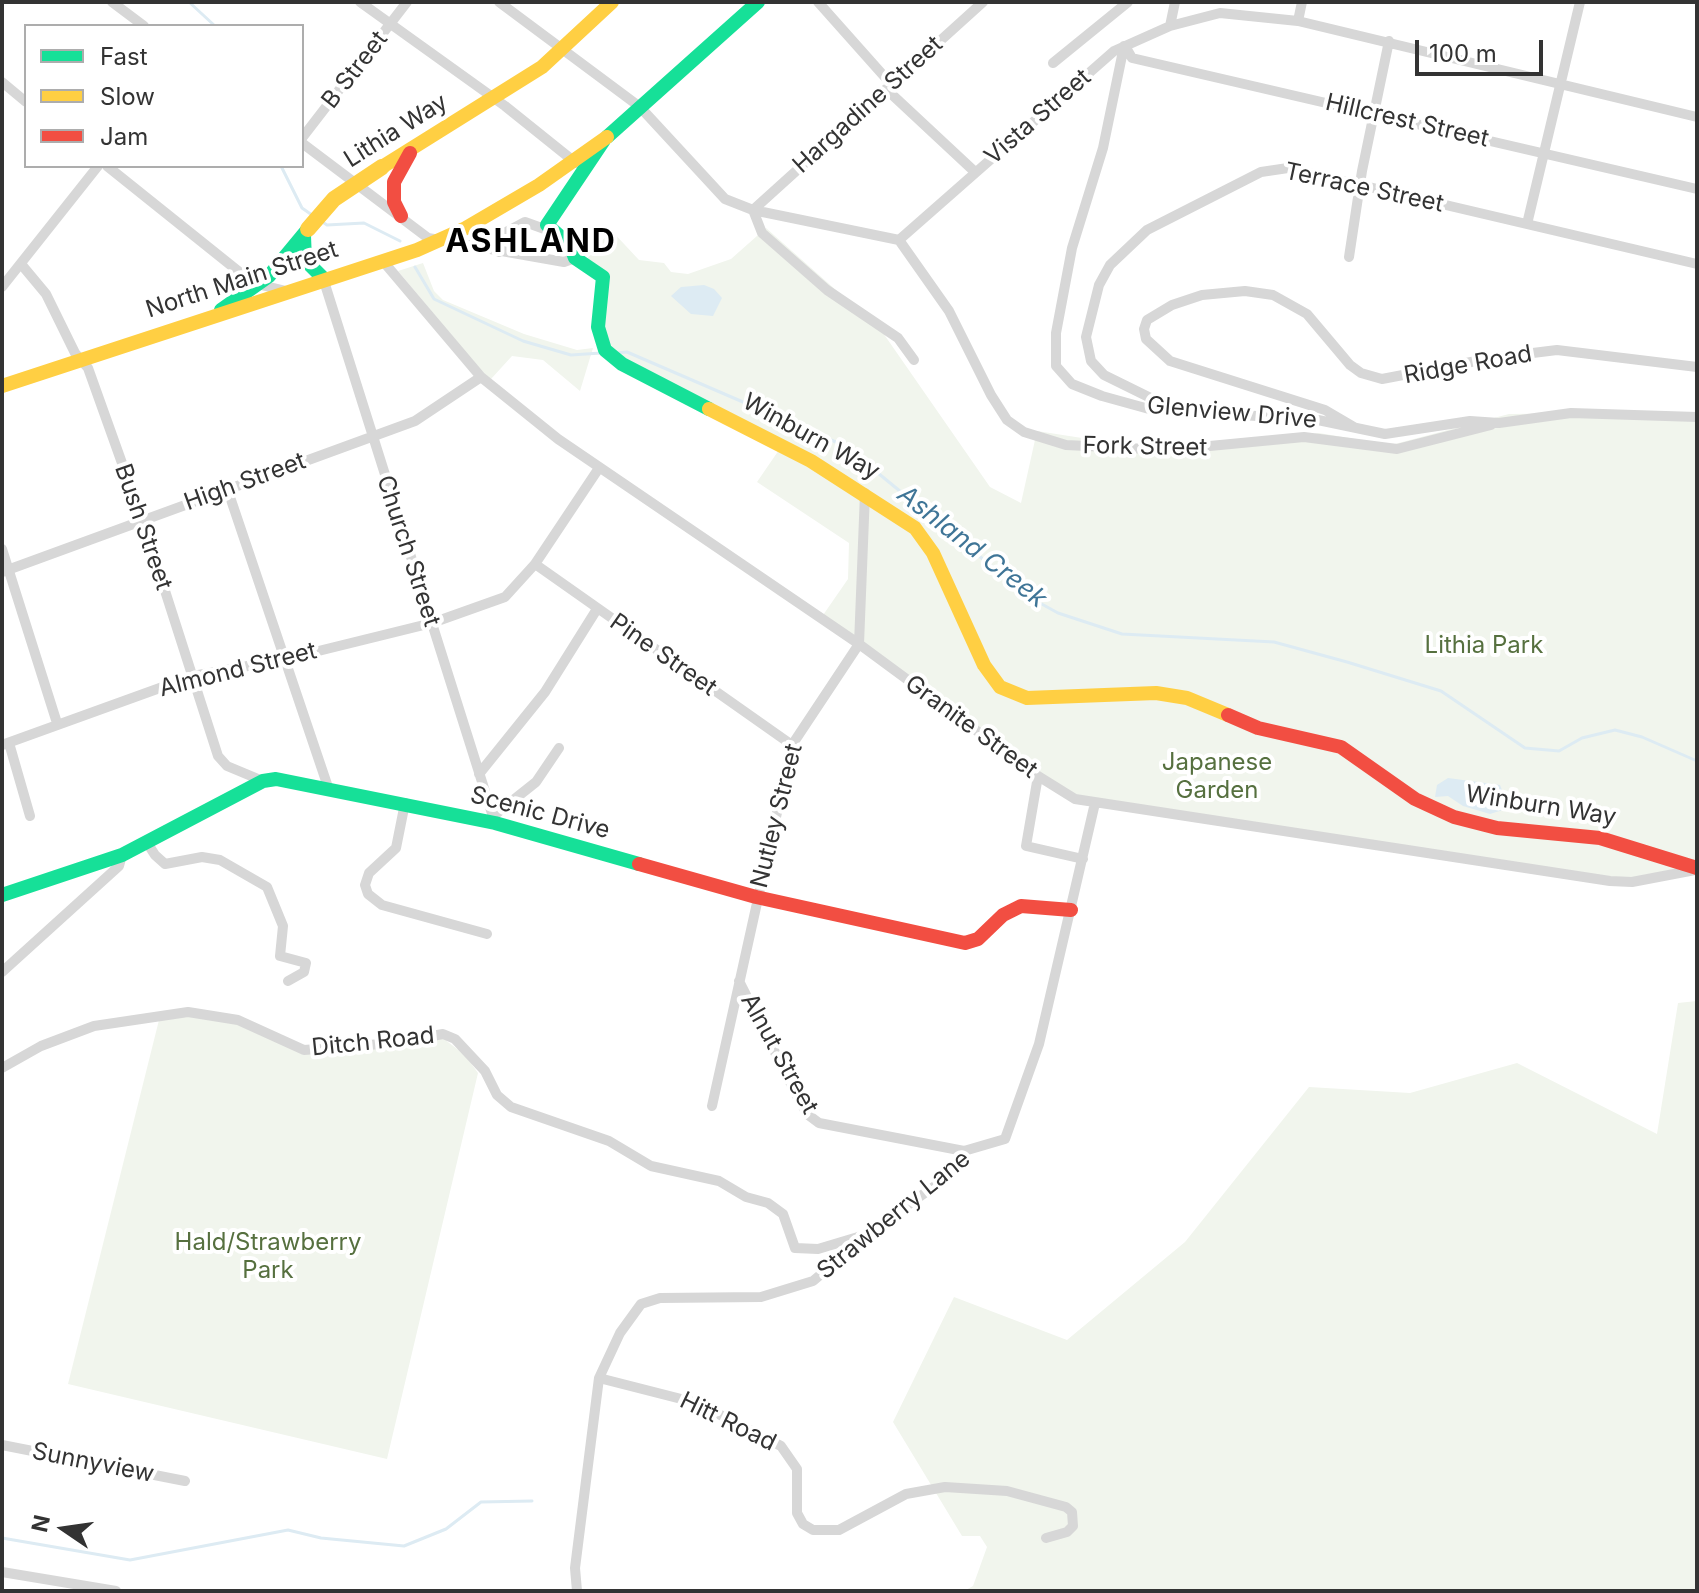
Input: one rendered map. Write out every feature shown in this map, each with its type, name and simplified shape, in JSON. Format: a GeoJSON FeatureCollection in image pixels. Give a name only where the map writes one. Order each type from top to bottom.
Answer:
{"type":"FeatureCollection","features":[{"type":"Feature","properties":{"kind":"street"},"geometry":{"type":"LineString","coordinates":[[112,2],[141,24]]}},
{"type":"Feature","properties":{"kind":"street"},"geometry":{"type":"LineString","coordinates":[[360,2],[495,99],[574,161],[580,173],[577,181]]}},
{"type":"Feature","properties":{"kind":"street","name":"B Street"},"geometry":{"type":"LineString","coordinates":[[304,137],[407,2]]}},
{"type":"Feature","properties":{"kind":"street"},"geometry":{"type":"LineString","coordinates":[[499,2],[640,107],[725,199],[753,210],[899,240]]}},
{"type":"Feature","properties":{"kind":"street","name":"Lithia Way"},"geometry":{"type":"LineString","coordinates":[[216,313],[280,266],[334,199],[495,99],[563,49],[612,2]]}},
{"type":"Feature","properties":{"kind":"street"},"geometry":{"type":"LineString","coordinates":[[550,231],[548,222],[604,140],[758,2]]}},
{"type":"Feature","properties":{"kind":"street"},"geometry":{"type":"LineString","coordinates":[[818,2],[888,87],[975,172]]}},
{"type":"Feature","properties":{"kind":"street","name":"Hargadine Street"},"geometry":{"type":"LineString","coordinates":[[753,210],[983,2]]}},
{"type":"Feature","properties":{"kind":"street"},"geometry":{"type":"LineString","coordinates":[[1053,63],[1128,2]]}},
{"type":"Feature","properties":{"kind":"street"},"geometry":{"type":"LineString","coordinates":[[1170,26],[1175,2]]}},
{"type":"Feature","properties":{"kind":"street"},"geometry":{"type":"LineString","coordinates":[[1298,21],[1302,2]]}},
{"type":"Feature","properties":{"kind":"street"},"geometry":{"type":"LineString","coordinates":[[1527,224],[1580,2]]}},
{"type":"Feature","properties":{"kind":"street","name":"Vista Street"},"geometry":{"type":"LineString","coordinates":[[899,240],[1087,74],[1124,46],[1170,26],[1220,13],[1298,21],[1697,117]]}},
{"type":"Feature","properties":{"kind":"street"},"geometry":{"type":"LineString","coordinates":[[1349,257],[1389,41]]}},
{"type":"Feature","properties":{"kind":"street","name":"Hillcrest Street"},"geometry":{"type":"LineString","coordinates":[[1124,46],[1132,58],[1697,189]]}},
{"type":"Feature","properties":{"kind":"street","name":"Glenview Drive"},"geometry":{"type":"LineString","coordinates":[[1124,46],[1103,148],[1072,248],[1054,353],[1062,376],[1085,390],[1149,409],[1300,418],[1396,434],[1470,421],[1499,423],[1571,413],[1697,417]]}},
{"type":"Feature","properties":{"kind":"street"},"geometry":{"type":"LineString","coordinates":[[2,82],[24,100]]}},
{"type":"Feature","properties":{"kind":"street","name":"North Main Street"},"geometry":{"type":"LineString","coordinates":[[2,386],[438,241],[497,212],[604,140]]}},
{"type":"Feature","properties":{"kind":"street"},"geometry":{"type":"LineString","coordinates":[[304,142],[438,241],[564,262],[575,258]]}},
{"type":"Feature","properties":{"kind":"street"},"geometry":{"type":"LineString","coordinates":[[401,216],[394,202],[394,182],[413,148]]}},
{"type":"Feature","properties":{"kind":"street"},"geometry":{"type":"LineString","coordinates":[[2,287],[96,168]]}},
{"type":"Feature","properties":{"kind":"street"},"geometry":{"type":"LineString","coordinates":[[110,168],[257,285],[288,291]]}},
{"type":"Feature","properties":{"kind":"street","name":"Terrace Street"},"geometry":{"type":"LineString","coordinates":[[1176,411],[1104,375],[1088,353],[1088,323],[1099,285],[1110,265],[1157,224],[1261,172],[1288,168],[1697,264]]}},
{"type":"Feature","properties":{"kind":"street"},"geometry":{"type":"LineString","coordinates":[[753,210],[762,233],[827,290],[898,338],[914,360]]}},
{"type":"Feature","properties":{"kind":"street"},"geometry":{"type":"LineString","coordinates":[[499,252],[495,247],[497,237],[525,222],[550,231]]}},
{"type":"Feature","properties":{"kind":"street","name":"Winburn Way"},"geometry":{"type":"LineString","coordinates":[[550,231],[570,245],[575,258],[603,277],[598,327],[601,340],[613,358],[865,493],[921,533],[984,665],[994,680],[1010,693],[1027,698],[1175,695],[1258,728],[1341,747],[1415,799],[1454,817],[1497,828],[1600,838],[1697,868]]}},
{"type":"Feature","properties":{"kind":"street"},"geometry":{"type":"LineString","coordinates":[[306,233],[305,260],[323,278]]}},
{"type":"Feature","properties":{"kind":"street","name":"Fork Street"},"geometry":{"type":"LineString","coordinates":[[899,240],[949,311],[1001,412],[1014,426],[1035,436],[1085,449],[1181,450],[1304,437],[1383,449],[1425,444],[1499,423]]}},
{"type":"Feature","properties":{"kind":"street","name":"Granite Street"},"geometry":{"type":"LineString","coordinates":[[382,260],[481,377],[599,468],[859,644],[1067,795],[1095,803],[1610,881],[1632,882],[1697,868]]}},
{"type":"Feature","properties":{"kind":"street","name":"Bush Street"},"geometry":{"type":"LineString","coordinates":[[21,264],[46,294],[88,368],[142,519],[218,756],[227,766],[263,781]]}},
{"type":"Feature","properties":{"kind":"street","name":"Church Street"},"geometry":{"type":"LineString","coordinates":[[323,278],[494,820]]}},
{"type":"Feature","properties":{"kind":"street","name":"Ridge Road"},"geometry":{"type":"LineString","coordinates":[[1358,430],[1325,410],[1170,361],[1146,339],[1144,329],[1147,320],[1172,305],[1202,295],[1245,291],[1273,295],[1307,314],[1350,365],[1361,373],[1382,379],[1492,358],[1557,350],[1697,367]]}},
{"type":"Feature","properties":{"kind":"street","name":"High Street"},"geometry":{"type":"LineString","coordinates":[[6,571],[415,421],[481,377]]}},
{"type":"Feature","properties":{"kind":"street","name":"Almond Street"},"geometry":{"type":"LineString","coordinates":[[5,744],[193,676],[286,659],[432,623],[505,597],[535,564],[599,468]]}},
{"type":"Feature","properties":{"kind":"street"},"geometry":{"type":"LineString","coordinates":[[227,488],[328,787]]}},
{"type":"Feature","properties":{"kind":"street"},"geometry":{"type":"LineString","coordinates":[[859,644],[865,493]]}},
{"type":"Feature","properties":{"kind":"street"},"geometry":{"type":"LineString","coordinates":[[2,549],[6,571],[57,723]]}},
{"type":"Feature","properties":{"kind":"street","name":"Pine Street"},"geometry":{"type":"LineString","coordinates":[[535,564],[792,745]]}},
{"type":"Feature","properties":{"kind":"street"},"geometry":{"type":"LineString","coordinates":[[479,774],[545,692],[597,609]]}},
{"type":"Feature","properties":{"kind":"street","name":"Nutley Street"},"geometry":{"type":"LineString","coordinates":[[712,1106],[792,745],[859,644]]}},
{"type":"Feature","properties":{"kind":"street"},"geometry":{"type":"LineString","coordinates":[[5,744],[30,816]]}},
{"type":"Feature","properties":{"kind":"street"},"geometry":{"type":"LineString","coordinates":[[494,820],[536,782],[559,748]]}},
{"type":"Feature","properties":{"kind":"street"},"geometry":{"type":"LineString","coordinates":[[1038,776],[1026,846],[1083,859]]}},
{"type":"Feature","properties":{"kind":"street","name":"Scenic Drive"},"geometry":{"type":"LineString","coordinates":[[263,781],[276,779],[328,787],[494,820],[756,897],[965,943],[978,939],[1016,907],[1038,905],[1071,910]]}},
{"type":"Feature","properties":{"kind":"street"},"geometry":{"type":"LineString","coordinates":[[2,895],[122,855],[263,781]]}},
{"type":"Feature","properties":{"kind":"street"},"geometry":{"type":"LineString","coordinates":[[405,803],[396,848],[369,873],[365,885],[368,894],[382,905],[487,934]]}},
{"type":"Feature","properties":{"kind":"street","name":"Strawberry Lane"},"geometry":{"type":"LineString","coordinates":[[577,1591],[575,1568],[599,1378],[620,1333],[646,1301],[735,1300],[803,1285],[823,1275],[868,1234],[956,1171],[964,1151],[1005,1139],[1039,1044],[1095,803]]}},
{"type":"Feature","properties":{"kind":"street"},"geometry":{"type":"LineString","coordinates":[[146,841],[165,864],[211,858],[267,887],[283,926],[280,956],[306,963],[304,972],[288,981]]}},
{"type":"Feature","properties":{"kind":"street"},"geometry":{"type":"LineString","coordinates":[[2,972],[119,866],[122,855]]}},
{"type":"Feature","properties":{"kind":"street","name":"Alnut Street"},"geometry":{"type":"LineString","coordinates":[[739,981],[812,1119],[830,1126],[964,1151]]}},
{"type":"Feature","properties":{"kind":"street","name":"Ditch Road"},"geometry":{"type":"LineString","coordinates":[[2,1068],[41,1046],[94,1026],[188,1012],[238,1020],[296,1048],[311,1051],[443,1034],[455,1039],[485,1071],[497,1095],[511,1107],[609,1141],[651,1166],[719,1181],[746,1197],[768,1203],[783,1214],[795,1248],[818,1249],[868,1234]]}},
{"type":"Feature","properties":{"kind":"street","name":"Hitt Road"},"geometry":{"type":"LineString","coordinates":[[599,1378],[697,1403],[781,1446],[797,1469],[797,1513],[803,1524],[813,1530],[839,1530],[917,1490],[957,1487],[1007,1491],[1066,1507],[1072,1512],[1073,1526],[1067,1532],[1046,1538]]}},
{"type":"Feature","properties":{"kind":"street","name":"Sunnyview"},"geometry":{"type":"LineString","coordinates":[[2,1445],[185,1481]]}},
{"type":"Feature","properties":{"kind":"street"},"geometry":{"type":"LineString","coordinates":[[2,1572],[116,1591]]}},
{"type":"Feature","properties":{"kind":"green space","name":"Lithia Park"},"geometry":{"type":"Polygon","coordinates":[[[766,228],[881,330],[990,487],[1021,503],[1037,431],[1127,445],[1211,444],[1319,433],[1391,445],[1509,414],[1697,417],[1697,869],[1632,882],[1075,799],[821,618],[848,579],[849,543],[757,482],[781,447],[605,350],[603,295],[586,260],[611,230],[639,260],[664,263],[671,272],[688,274],[731,259],[766,228]]]}},
{"type":"Feature","properties":{"kind":"green space"},"geometry":{"type":"Polygon","coordinates":[[[423,263],[434,291],[443,300],[524,334],[577,350],[593,348],[580,391],[543,360],[512,356],[491,379],[484,374],[398,271],[423,263]]]}},
{"type":"Feature","properties":{"kind":"green space"},"geometry":{"type":"Polygon","coordinates":[[[1697,1001],[1697,1591],[964,1591],[973,1586],[987,1547],[980,1536],[962,1536],[893,1422],[954,1297],[1067,1340],[1185,1242],[1309,1087],[1410,1093],[1517,1063],[1657,1134],[1678,1003],[1697,1001]]]}},
{"type":"Feature","properties":{"kind":"green space","name":"Hald/Strawberry Park"},"geometry":{"type":"Polygon","coordinates":[[[196,1016],[236,1023],[302,1054],[440,1036],[465,1055],[478,1073],[387,1459],[68,1384],[159,1020],[196,1016]]]}},
{"type":"Feature","properties":{"kind":"shaded area"},"geometry":{"type":"Polygon","coordinates":[[[704,285],[714,289],[722,298],[713,316],[691,314],[671,296],[681,287],[704,285]]]}},
{"type":"Feature","properties":{"kind":"shaded area"},"geometry":{"type":"Polygon","coordinates":[[[1448,778],[1500,785],[1507,803],[1506,809],[1490,814],[1463,806],[1448,796],[1435,797],[1437,785],[1448,778]]]}},
{"type":"Feature","properties":{"kind":"waterway","name":"Ashland Creek"},"geometry":{"type":"LineString","coordinates":[[189,2],[213,24]]}},
{"type":"Feature","properties":{"kind":"waterway","name":"Ashland Creek"},"geometry":{"type":"LineString","coordinates":[[282,168],[302,208],[312,215]]}},
{"type":"Feature","properties":{"kind":"waterway","name":"Ashland Creek"},"geometry":{"type":"LineString","coordinates":[[321,221],[327,225],[364,223],[400,241]]}},
{"type":"Feature","properties":{"kind":"waterway","name":"Ashland Creek"},"geometry":{"type":"LineString","coordinates":[[415,267],[434,299],[523,341],[571,355],[601,353]]}},
{"type":"Feature","properties":{"kind":"waterway","name":"Ashland Creek"},"geometry":{"type":"LineString","coordinates":[[617,353],[627,352],[845,446],[1029,597],[1058,613],[1122,634],[1274,642],[1347,662],[1441,691],[1525,748],[1559,751],[1582,738],[1615,730],[1642,737],[1697,761]]}},
{"type":"Feature","properties":{"kind":"waterway"},"geometry":{"type":"LineString","coordinates":[[2,1538],[130,1560],[288,1530],[321,1538],[404,1546],[446,1529],[481,1502],[532,1501]]}},
{"type":"Feature","properties":{"kind":"traffic: fast"},"geometry":{"type":"LineString","coordinates":[[607,137],[758,2]]}},
{"type":"Feature","properties":{"kind":"traffic: fast"},"geometry":{"type":"LineString","coordinates":[[604,140],[547,225],[570,245],[575,258],[603,277],[598,327],[605,350],[622,364],[709,409]]}},
{"type":"Feature","properties":{"kind":"traffic: fast"},"geometry":{"type":"LineString","coordinates":[[221,310],[269,276],[308,229]]}},
{"type":"Feature","properties":{"kind":"traffic: fast"},"geometry":{"type":"LineString","coordinates":[[304,236],[305,260],[323,278]]}},
{"type":"Feature","properties":{"kind":"traffic: fast"},"geometry":{"type":"LineString","coordinates":[[2,895],[122,855],[263,781],[276,779],[495,823],[639,864]]}},
{"type":"Feature","properties":{"kind":"traffic: slow"},"geometry":{"type":"LineString","coordinates":[[382,167],[542,67],[612,2]]}},
{"type":"Feature","properties":{"kind":"traffic: slow"},"geometry":{"type":"LineString","coordinates":[[2,386],[417,250],[464,229],[539,185],[607,137]]}},
{"type":"Feature","properties":{"kind":"traffic: slow"},"geometry":{"type":"LineString","coordinates":[[308,229],[334,199],[382,167]]}},
{"type":"Feature","properties":{"kind":"traffic: slow"},"geometry":{"type":"LineString","coordinates":[[709,409],[811,461],[915,528],[933,553],[984,665],[1000,687],[1027,698],[1156,693],[1187,698],[1228,715]]}},
{"type":"Feature","properties":{"kind":"traffic: jam"},"geometry":{"type":"LineString","coordinates":[[401,216],[394,202],[394,182],[410,153]]}},
{"type":"Feature","properties":{"kind":"traffic: jam"},"geometry":{"type":"LineString","coordinates":[[1228,715],[1258,728],[1341,747],[1415,799],[1454,817],[1497,828],[1600,838],[1697,868]]}},
{"type":"Feature","properties":{"kind":"traffic: jam"},"geometry":{"type":"LineString","coordinates":[[639,864],[756,897],[965,943],[978,939],[1003,915],[1021,906],[1071,910]]}},
{"type":"Feature","properties":{"kind":"district","name":"ASHLAND"},"geometry":{"type":"Point","coordinates":[531,242]}},
{"type":"Feature","properties":{"kind":"park label","name":"Japanese Garden"},"geometry":{"type":"Point","coordinates":[1217,777]}}]}
